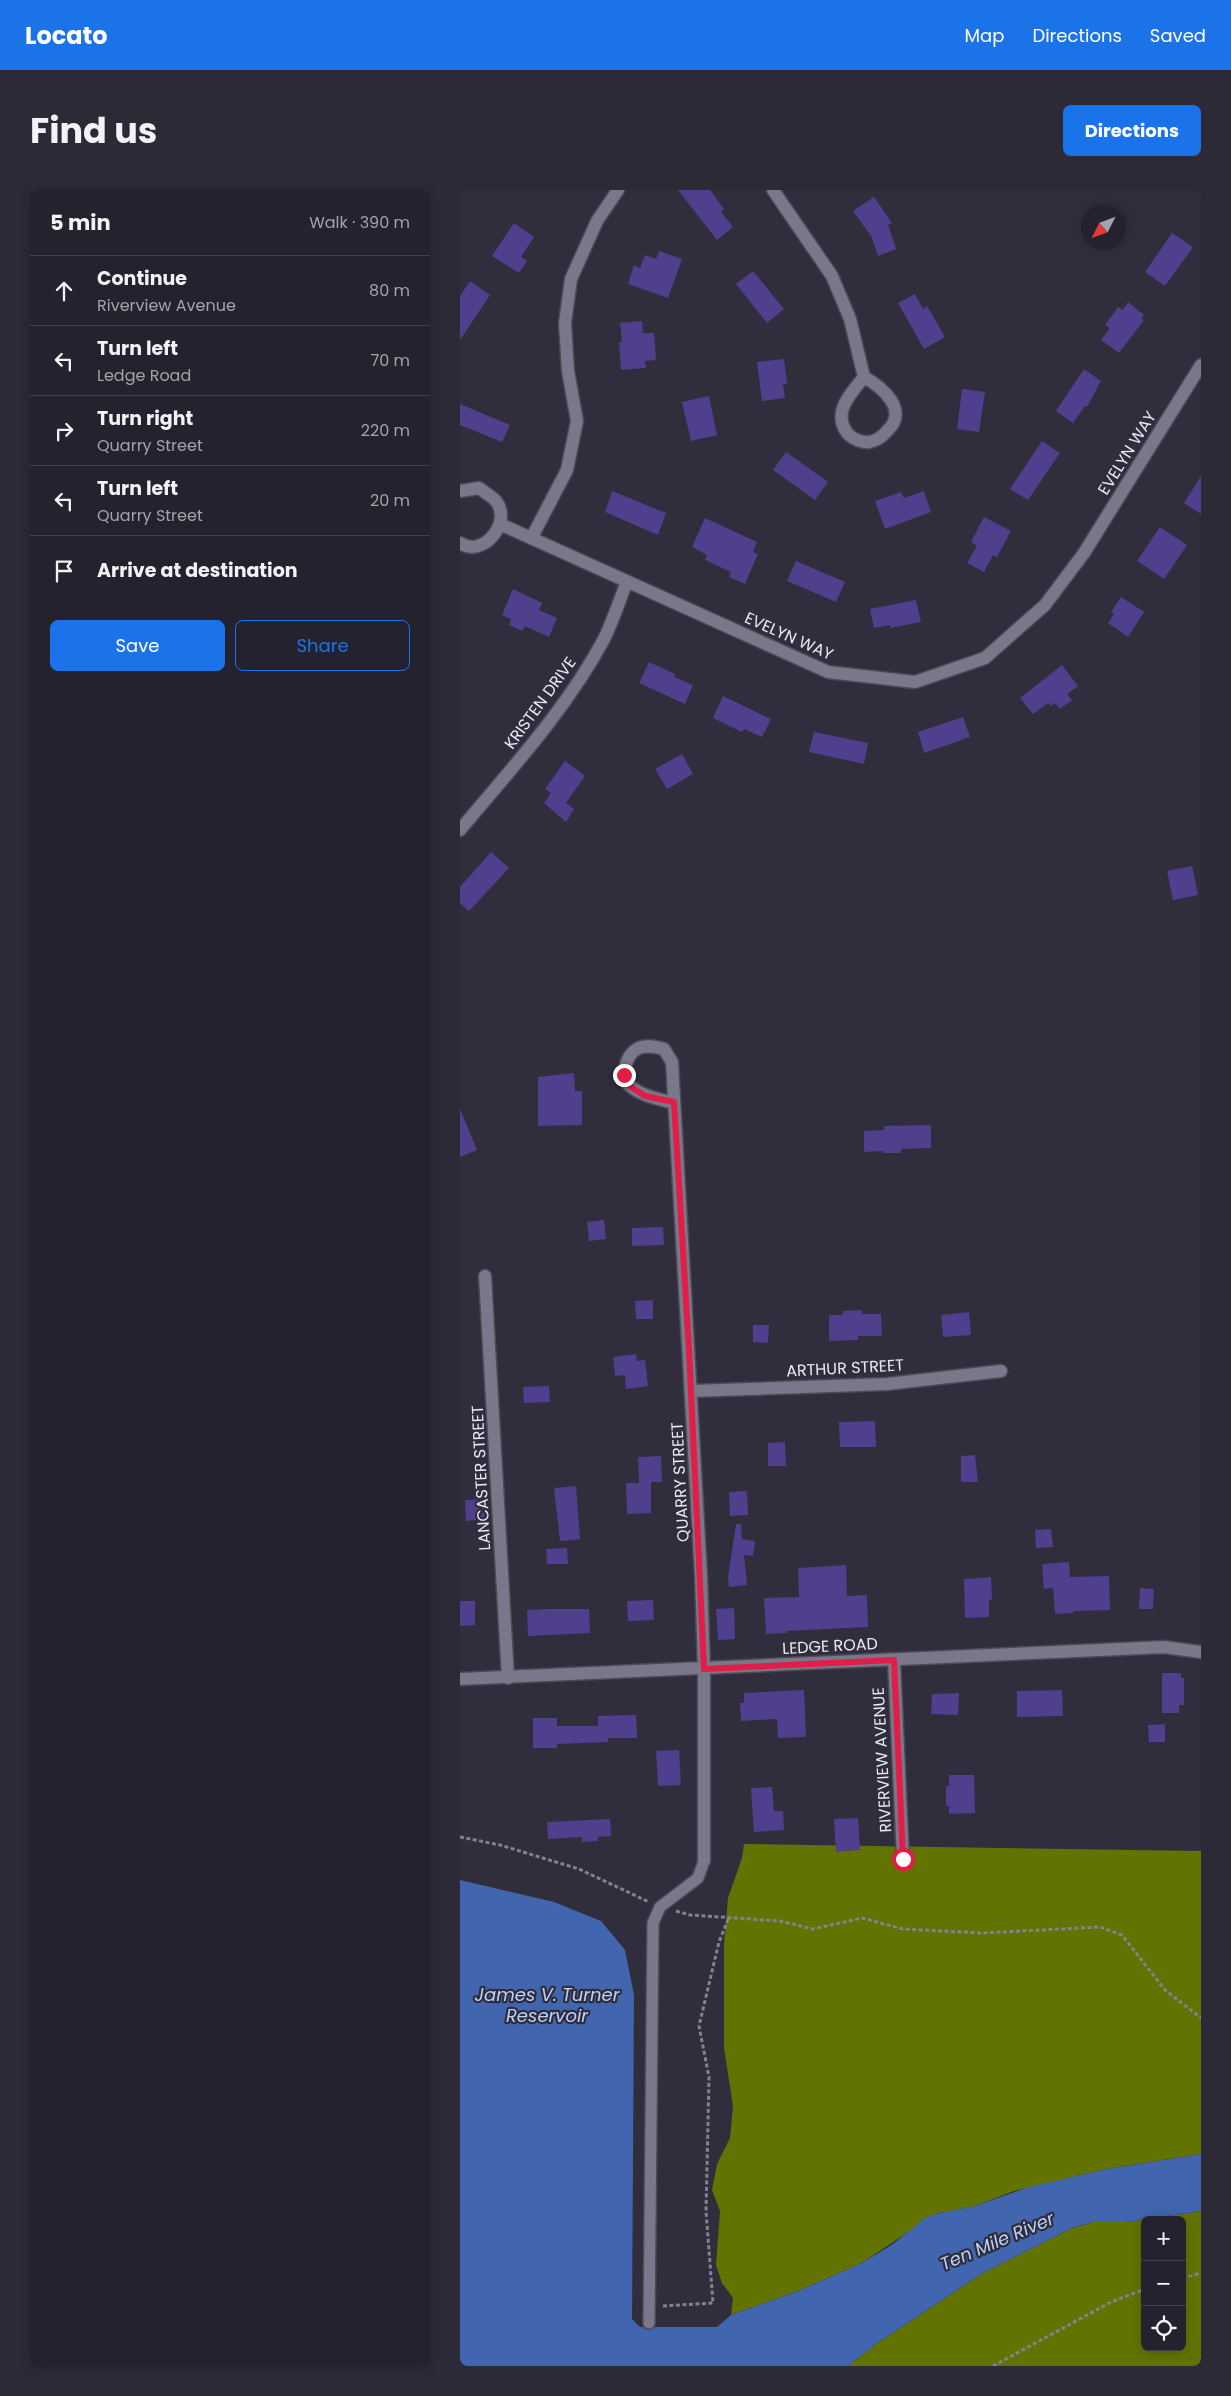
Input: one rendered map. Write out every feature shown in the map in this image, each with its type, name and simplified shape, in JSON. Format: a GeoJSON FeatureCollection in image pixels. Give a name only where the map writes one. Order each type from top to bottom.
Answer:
{"type":"FeatureCollection","features":[{"type":"Feature","properties":{"kind":"street"},"geometry":{"type":"LineString","coordinates":[[532,537],[567,470],[578,421],[568,371],[565,323],[571,279],[597,221],[618,190]]}},
{"type":"Feature","properties":{"kind":"street"},"geometry":{"type":"LineString","coordinates":[[773,190],[832,276],[850,319],[864,377],[888,393],[896,409],[894,425],[881,438],[867,443],[853,439],[844,428],[841,414],[846,399],[864,377]]}},
{"type":"Feature","properties":{"kind":"street","name":"EVELYN WAY"},"geometry":{"type":"LineString","coordinates":[[500,524],[828,672],[915,682],[985,658],[1045,605],[1084,553],[1201,364]]}},
{"type":"Feature","properties":{"kind":"street"},"geometry":{"type":"LineString","coordinates":[[460,490],[479,488],[496,501],[501,512],[500,524],[491,539],[478,546],[460,543]]}},
{"type":"Feature","properties":{"kind":"street","name":"KRISTEN DRIVE"},"geometry":{"type":"LineString","coordinates":[[460,830],[550,723],[580,679],[604,638],[627,582]]}},
{"type":"Feature","properties":{"kind":"street","name":"QUARRY STREET"},"geometry":{"type":"LineString","coordinates":[[674,1102],[645,1096],[628,1085],[624,1075],[627,1060],[637,1049],[651,1046],[664,1049],[672,1062],[691,1391],[704,1669],[704,1861]]}},
{"type":"Feature","properties":{"kind":"street","name":"LANCASTER STREET"},"geometry":{"type":"LineString","coordinates":[[485,1276],[508,1678]]}},
{"type":"Feature","properties":{"kind":"street","name":"ARTHUR STREET"},"geometry":{"type":"LineString","coordinates":[[691,1391],[887,1384],[1000,1372]]}},
{"type":"Feature","properties":{"kind":"street","name":"LEDGE ROAD"},"geometry":{"type":"LineString","coordinates":[[460,1679],[1164,1647],[1201,1652]]}},
{"type":"Feature","properties":{"kind":"street","name":"RIVERVIEW AVENUE"},"geometry":{"type":"LineString","coordinates":[[894,1660],[903,1859]]}},
{"type":"Feature","properties":{"kind":"lane"},"geometry":{"type":"LineString","coordinates":[[649,2323],[653,1922],[660,1907],[698,1878],[704,1861]]}},
{"type":"Feature","properties":{"kind":"path"},"geometry":{"type":"LineString","coordinates":[[460,1837],[500,1845],[579,1869],[660,1907],[690,1915],[780,1921],[813,1928],[862,1918],[903,1929],[982,1933],[1100,1927],[1122,1935],[1165,1990],[1201,2018]]}},
{"type":"Feature","properties":{"kind":"path"},"geometry":{"type":"LineString","coordinates":[[649,2307],[713,2304],[706,2211],[709,2076],[700,2026],[719,1942],[729,1917]]}},
{"type":"Feature","properties":{"kind":"path"},"geometry":{"type":"LineString","coordinates":[[1186,2277],[1201,2273]]}},
{"type":"Feature","properties":{"kind":"path"},"geometry":{"type":"LineString","coordinates":[[993,2366],[1111,2302],[1141,2291]]}},
{"type":"Feature","properties":{"kind":"green space"},"geometry":{"type":"Polygon","coordinates":[[[744,1844],[1201,1851],[1201,2154],[1107,2169],[1014,2191],[975,2206],[935,2214],[862,2263],[798,2291],[731,2315],[733,2298],[722,2283],[716,2265],[720,2211],[712,2190],[717,2164],[730,2138],[733,2106],[724,2048],[724,1945],[728,1898],[742,1858],[744,1844]]]}},
{"type":"Feature","properties":{"kind":"green space"},"geometry":{"type":"Polygon","coordinates":[[[1201,2211],[1201,2366],[848,2366],[876,2344],[981,2274],[1072,2228],[1093,2222],[1126,2222],[1141,2220],[1141,2351],[1186,2351],[1186,2216],[1167,2216],[1201,2211]]]}},
{"type":"Feature","properties":{"kind":"water","name":"James V. Turner Reservoir"},"geometry":{"type":"Polygon","coordinates":[[[460,1880],[554,1902],[601,1921],[625,1950],[634,1995],[632,2319],[640,2327],[717,2327],[731,2315],[798,2291],[862,2263],[893,2244],[925,2218],[935,2214],[975,2206],[1029,2187],[1107,2169],[1201,2154],[1201,2211],[1167,2216],[1141,2216],[1141,2220],[1126,2222],[1093,2222],[1072,2228],[981,2274],[876,2344],[848,2366],[460,2366],[460,1880]]]}},
{"type":"Feature","properties":{"kind":"building"},"geometry":{"type":"Polygon","coordinates":[[[678,190],[710,190],[724,209],[721,212],[733,227],[717,240],[678,190]]]}},
{"type":"Feature","properties":{"kind":"building"},"geometry":{"type":"Polygon","coordinates":[[[874,197],[892,223],[888,225],[896,249],[878,256],[871,236],[853,211],[874,197]]]}},
{"type":"Feature","properties":{"kind":"building"},"geometry":{"type":"Polygon","coordinates":[[[514,223],[534,237],[521,257],[527,261],[519,273],[492,256],[514,223]]]}},
{"type":"Feature","properties":{"kind":"building"},"geometry":{"type":"Polygon","coordinates":[[[1172,233],[1193,247],[1165,286],[1145,272],[1172,233]]]}},
{"type":"Feature","properties":{"kind":"building"},"geometry":{"type":"Polygon","coordinates":[[[659,251],[682,259],[668,298],[628,284],[634,265],[640,268],[645,255],[656,259],[659,251]]]}},
{"type":"Feature","properties":{"kind":"building"},"geometry":{"type":"Polygon","coordinates":[[[753,271],[784,309],[767,323],[736,284],[753,271]]]}},
{"type":"Feature","properties":{"kind":"building"},"geometry":{"type":"Polygon","coordinates":[[[470,281],[490,295],[460,340],[460,296],[470,281]]]}},
{"type":"Feature","properties":{"kind":"building"},"geometry":{"type":"Polygon","coordinates":[[[915,294],[923,309],[927,306],[945,337],[924,349],[898,303],[915,294]]]}},
{"type":"Feature","properties":{"kind":"building"},"geometry":{"type":"Polygon","coordinates":[[[1128,302],[1144,315],[1141,319],[1144,320],[1119,353],[1101,340],[1110,328],[1105,325],[1118,307],[1123,310],[1128,302]]]}},
{"type":"Feature","properties":{"kind":"building"},"geometry":{"type":"Polygon","coordinates":[[[642,321],[643,333],[654,333],[656,360],[645,361],[646,368],[621,370],[619,342],[622,342],[620,323],[642,321]]]}},
{"type":"Feature","properties":{"kind":"building"},"geometry":{"type":"Polygon","coordinates":[[[784,359],[787,384],[783,384],[785,398],[762,401],[757,362],[784,359]]]}},
{"type":"Feature","properties":{"kind":"building"},"geometry":{"type":"Polygon","coordinates":[[[1084,369],[1101,381],[1087,407],[1085,406],[1073,423],[1056,411],[1084,369]]]}},
{"type":"Feature","properties":{"kind":"building"},"geometry":{"type":"Polygon","coordinates":[[[962,389],[985,392],[979,432],[957,429],[962,389]]]}},
{"type":"Feature","properties":{"kind":"building"},"geometry":{"type":"Polygon","coordinates":[[[709,396],[717,435],[691,441],[682,402],[709,396]]]}},
{"type":"Feature","properties":{"kind":"building"},"geometry":{"type":"Polygon","coordinates":[[[460,404],[510,425],[502,442],[460,425],[460,404]]]}},
{"type":"Feature","properties":{"kind":"building"},"geometry":{"type":"Polygon","coordinates":[[[1042,441],[1060,453],[1028,500],[1010,489],[1042,441]]]}},
{"type":"Feature","properties":{"kind":"building"},"geometry":{"type":"Polygon","coordinates":[[[786,452],[828,482],[815,500],[773,470],[786,452]]]}},
{"type":"Feature","properties":{"kind":"building"},"geometry":{"type":"Polygon","coordinates":[[[1201,476],[1201,514],[1184,503],[1201,476]]]}},
{"type":"Feature","properties":{"kind":"building"},"geometry":{"type":"Polygon","coordinates":[[[612,491],[666,513],[658,535],[605,512],[612,491]]]}},
{"type":"Feature","properties":{"kind":"building"},"geometry":{"type":"Polygon","coordinates":[[[924,491],[931,512],[885,529],[875,501],[901,492],[904,498],[924,491]]]}},
{"type":"Feature","properties":{"kind":"building"},"geometry":{"type":"Polygon","coordinates":[[[984,517],[1011,531],[997,557],[993,555],[984,572],[967,563],[977,546],[971,542],[984,517]]]}},
{"type":"Feature","properties":{"kind":"building"},"geometry":{"type":"Polygon","coordinates":[[[705,518],[757,542],[753,552],[758,554],[745,584],[729,577],[731,572],[705,560],[707,555],[692,547],[705,518]]]}},
{"type":"Feature","properties":{"kind":"building"},"geometry":{"type":"Polygon","coordinates":[[[1160,527],[1187,545],[1164,579],[1137,561],[1160,527]]]}},
{"type":"Feature","properties":{"kind":"building"},"geometry":{"type":"Polygon","coordinates":[[[796,561],[845,582],[836,602],[787,581],[796,561]]]}},
{"type":"Feature","properties":{"kind":"building"},"geometry":{"type":"Polygon","coordinates":[[[513,589],[542,603],[539,610],[557,618],[549,637],[525,626],[522,631],[509,625],[511,619],[502,615],[513,589]]]}},
{"type":"Feature","properties":{"kind":"building"},"geometry":{"type":"Polygon","coordinates":[[[1121,597],[1144,612],[1128,637],[1108,623],[1114,614],[1111,612],[1121,597]]]}},
{"type":"Feature","properties":{"kind":"building"},"geometry":{"type":"Polygon","coordinates":[[[916,600],[921,622],[890,628],[890,625],[874,628],[870,609],[916,600]]]}},
{"type":"Feature","properties":{"kind":"building"},"geometry":{"type":"Polygon","coordinates":[[[649,662],[675,674],[674,677],[693,685],[685,704],[639,683],[649,662]]]}},
{"type":"Feature","properties":{"kind":"building"},"geometry":{"type":"Polygon","coordinates":[[[1062,665],[1078,686],[1067,694],[1072,700],[1060,709],[1055,703],[1051,706],[1048,703],[1033,714],[1020,698],[1062,665]]]}},
{"type":"Feature","properties":{"kind":"building"},"geometry":{"type":"Polygon","coordinates":[[[723,696],[771,719],[762,737],[744,729],[742,732],[713,718],[723,696]]]}},
{"type":"Feature","properties":{"kind":"building"},"geometry":{"type":"Polygon","coordinates":[[[963,717],[970,737],[924,753],[918,732],[963,717]]]}},
{"type":"Feature","properties":{"kind":"building"},"geometry":{"type":"Polygon","coordinates":[[[814,732],[868,743],[864,764],[809,752],[814,732]]]}},
{"type":"Feature","properties":{"kind":"building"},"geometry":{"type":"Polygon","coordinates":[[[682,754],[693,774],[667,789],[655,769],[682,754]]]}},
{"type":"Feature","properties":{"kind":"building"},"geometry":{"type":"Polygon","coordinates":[[[565,761],[585,776],[566,803],[574,809],[566,822],[544,803],[551,793],[545,789],[565,761]]]}},
{"type":"Feature","properties":{"kind":"building"},"geometry":{"type":"Polygon","coordinates":[[[491,852],[509,868],[469,911],[460,903],[460,887],[491,852]]]}},
{"type":"Feature","properties":{"kind":"building"},"geometry":{"type":"Polygon","coordinates":[[[1192,866],[1198,895],[1173,900],[1167,871],[1192,866]]]}},
{"type":"Feature","properties":{"kind":"building"},"geometry":{"type":"Polygon","coordinates":[[[574,1073],[575,1091],[582,1091],[582,1125],[538,1126],[538,1077],[574,1073]]]}},
{"type":"Feature","properties":{"kind":"building"},"geometry":{"type":"Polygon","coordinates":[[[460,1109],[477,1150],[460,1157],[460,1109]]]}},
{"type":"Feature","properties":{"kind":"building"},"geometry":{"type":"Polygon","coordinates":[[[931,1125],[931,1148],[901,1149],[901,1153],[883,1153],[883,1151],[864,1152],[864,1131],[884,1130],[884,1126],[931,1125]]]}},
{"type":"Feature","properties":{"kind":"building"},"geometry":{"type":"Polygon","coordinates":[[[604,1220],[606,1239],[589,1241],[587,1222],[604,1220]]]}},
{"type":"Feature","properties":{"kind":"building"},"geometry":{"type":"Polygon","coordinates":[[[663,1227],[664,1245],[632,1246],[632,1228],[663,1227]]]}},
{"type":"Feature","properties":{"kind":"building"},"geometry":{"type":"Polygon","coordinates":[[[653,1300],[653,1319],[636,1319],[635,1301],[653,1300]]]}},
{"type":"Feature","properties":{"kind":"building"},"geometry":{"type":"Polygon","coordinates":[[[862,1310],[862,1314],[881,1314],[882,1336],[858,1336],[858,1340],[829,1341],[829,1315],[843,1315],[843,1311],[862,1310]]]}},
{"type":"Feature","properties":{"kind":"building"},"geometry":{"type":"Polygon","coordinates":[[[969,1312],[971,1335],[943,1337],[941,1315],[969,1312]]]}},
{"type":"Feature","properties":{"kind":"building"},"geometry":{"type":"Polygon","coordinates":[[[753,1325],[769,1325],[768,1343],[753,1342],[753,1325]]]}},
{"type":"Feature","properties":{"kind":"building"},"geometry":{"type":"Polygon","coordinates":[[[636,1354],[637,1361],[645,1360],[648,1386],[626,1389],[625,1375],[615,1376],[613,1357],[636,1354]]]}},
{"type":"Feature","properties":{"kind":"building"},"geometry":{"type":"Polygon","coordinates":[[[549,1386],[550,1402],[524,1403],[523,1387],[549,1386]]]}},
{"type":"Feature","properties":{"kind":"building"},"geometry":{"type":"Polygon","coordinates":[[[875,1421],[876,1447],[840,1447],[839,1422],[875,1421]]]}},
{"type":"Feature","properties":{"kind":"building"},"geometry":{"type":"Polygon","coordinates":[[[785,1442],[786,1466],[768,1466],[768,1443],[785,1442]]]}},
{"type":"Feature","properties":{"kind":"building"},"geometry":{"type":"Polygon","coordinates":[[[975,1455],[978,1482],[961,1482],[961,1456],[975,1455]]]}},
{"type":"Feature","properties":{"kind":"building"},"geometry":{"type":"Polygon","coordinates":[[[661,1456],[662,1482],[651,1482],[651,1513],[627,1514],[626,1483],[639,1483],[638,1457],[661,1456]]]}},
{"type":"Feature","properties":{"kind":"building"},"geometry":{"type":"Polygon","coordinates":[[[576,1486],[580,1539],[560,1541],[554,1488],[576,1486]]]}},
{"type":"Feature","properties":{"kind":"building"},"geometry":{"type":"Polygon","coordinates":[[[747,1491],[748,1515],[730,1516],[729,1492],[747,1491]]]}},
{"type":"Feature","properties":{"kind":"building"},"geometry":{"type":"Polygon","coordinates":[[[484,1499],[485,1519],[466,1521],[465,1500],[484,1499]]]}},
{"type":"Feature","properties":{"kind":"building"},"geometry":{"type":"Polygon","coordinates":[[[736,1524],[741,1524],[742,1539],[755,1541],[753,1556],[744,1555],[747,1585],[729,1587],[728,1577],[736,1524]]]}},
{"type":"Feature","properties":{"kind":"building"},"geometry":{"type":"Polygon","coordinates":[[[1051,1529],[1053,1547],[1036,1548],[1035,1530],[1051,1529]]]}},
{"type":"Feature","properties":{"kind":"building"},"geometry":{"type":"Polygon","coordinates":[[[567,1548],[568,1564],[547,1564],[546,1549],[567,1548]]]}},
{"type":"Feature","properties":{"kind":"building"},"geometry":{"type":"Polygon","coordinates":[[[1069,1562],[1070,1577],[1109,1576],[1110,1610],[1073,1611],[1073,1613],[1055,1614],[1053,1588],[1044,1589],[1042,1564],[1069,1562]]]}},
{"type":"Feature","properties":{"kind":"building"},"geometry":{"type":"Polygon","coordinates":[[[846,1565],[847,1596],[867,1595],[868,1627],[786,1631],[787,1633],[766,1634],[764,1598],[799,1597],[798,1568],[846,1565]]]}},
{"type":"Feature","properties":{"kind":"building"},"geometry":{"type":"Polygon","coordinates":[[[991,1577],[992,1600],[989,1600],[989,1617],[965,1618],[964,1579],[991,1577]]]}},
{"type":"Feature","properties":{"kind":"building"},"geometry":{"type":"Polygon","coordinates":[[[1140,1588],[1154,1589],[1153,1609],[1139,1609],[1140,1588]]]}},
{"type":"Feature","properties":{"kind":"building"},"geometry":{"type":"Polygon","coordinates":[[[653,1600],[654,1620],[628,1621],[627,1601],[653,1600]]]}},
{"type":"Feature","properties":{"kind":"building"},"geometry":{"type":"Polygon","coordinates":[[[460,1601],[475,1601],[475,1625],[460,1626],[460,1601]]]}},
{"type":"Feature","properties":{"kind":"building"},"geometry":{"type":"Polygon","coordinates":[[[734,1608],[735,1639],[718,1640],[716,1609],[734,1608]]]}},
{"type":"Feature","properties":{"kind":"building"},"geometry":{"type":"Polygon","coordinates":[[[589,1609],[590,1633],[528,1636],[527,1610],[589,1609]]]}},
{"type":"Feature","properties":{"kind":"building"},"geometry":{"type":"Polygon","coordinates":[[[1162,1673],[1181,1673],[1181,1678],[1184,1678],[1184,1705],[1179,1705],[1179,1713],[1162,1713],[1162,1673]]]}},
{"type":"Feature","properties":{"kind":"building"},"geometry":{"type":"Polygon","coordinates":[[[804,1690],[806,1737],[778,1738],[777,1719],[741,1721],[740,1703],[744,1703],[744,1693],[804,1690]]]}},
{"type":"Feature","properties":{"kind":"building"},"geometry":{"type":"Polygon","coordinates":[[[1062,1690],[1063,1716],[1017,1717],[1017,1691],[1062,1690]]]}},
{"type":"Feature","properties":{"kind":"building"},"geometry":{"type":"Polygon","coordinates":[[[959,1693],[958,1715],[931,1714],[932,1694],[959,1693]]]}},
{"type":"Feature","properties":{"kind":"building"},"geometry":{"type":"Polygon","coordinates":[[[636,1715],[637,1738],[608,1738],[608,1742],[557,1744],[557,1748],[533,1748],[533,1718],[557,1718],[557,1726],[598,1726],[598,1716],[636,1715]]]}},
{"type":"Feature","properties":{"kind":"building"},"geometry":{"type":"Polygon","coordinates":[[[1165,1724],[1165,1742],[1149,1742],[1148,1725],[1165,1724]]]}},
{"type":"Feature","properties":{"kind":"building"},"geometry":{"type":"Polygon","coordinates":[[[679,1750],[681,1785],[658,1786],[656,1751],[679,1750]]]}},
{"type":"Feature","properties":{"kind":"building"},"geometry":{"type":"Polygon","coordinates":[[[949,1775],[974,1775],[975,1813],[949,1814],[949,1806],[946,1806],[946,1786],[949,1786],[949,1775]]]}},
{"type":"Feature","properties":{"kind":"building"},"geometry":{"type":"Polygon","coordinates":[[[772,1787],[774,1811],[783,1811],[784,1830],[754,1832],[751,1788],[772,1787]]]}},
{"type":"Feature","properties":{"kind":"building"},"geometry":{"type":"Polygon","coordinates":[[[858,1818],[860,1850],[836,1852],[834,1819],[858,1818]]]}},
{"type":"Feature","properties":{"kind":"building"},"geometry":{"type":"Polygon","coordinates":[[[610,1819],[611,1836],[598,1837],[598,1841],[582,1842],[582,1837],[548,1839],[547,1822],[610,1819]]]}},
{"type":"Feature","properties":{"kind":"route"},"geometry":{"type":"LineString","coordinates":[[624,1075],[628,1085],[645,1096],[674,1102],[689,1350],[704,1669],[894,1660],[903,1859]]}},
{"type":"Feature","properties":{"kind":"water label","name":"Ten Mile River"},"geometry":{"type":"Point","coordinates":[997,2241]}}]}
